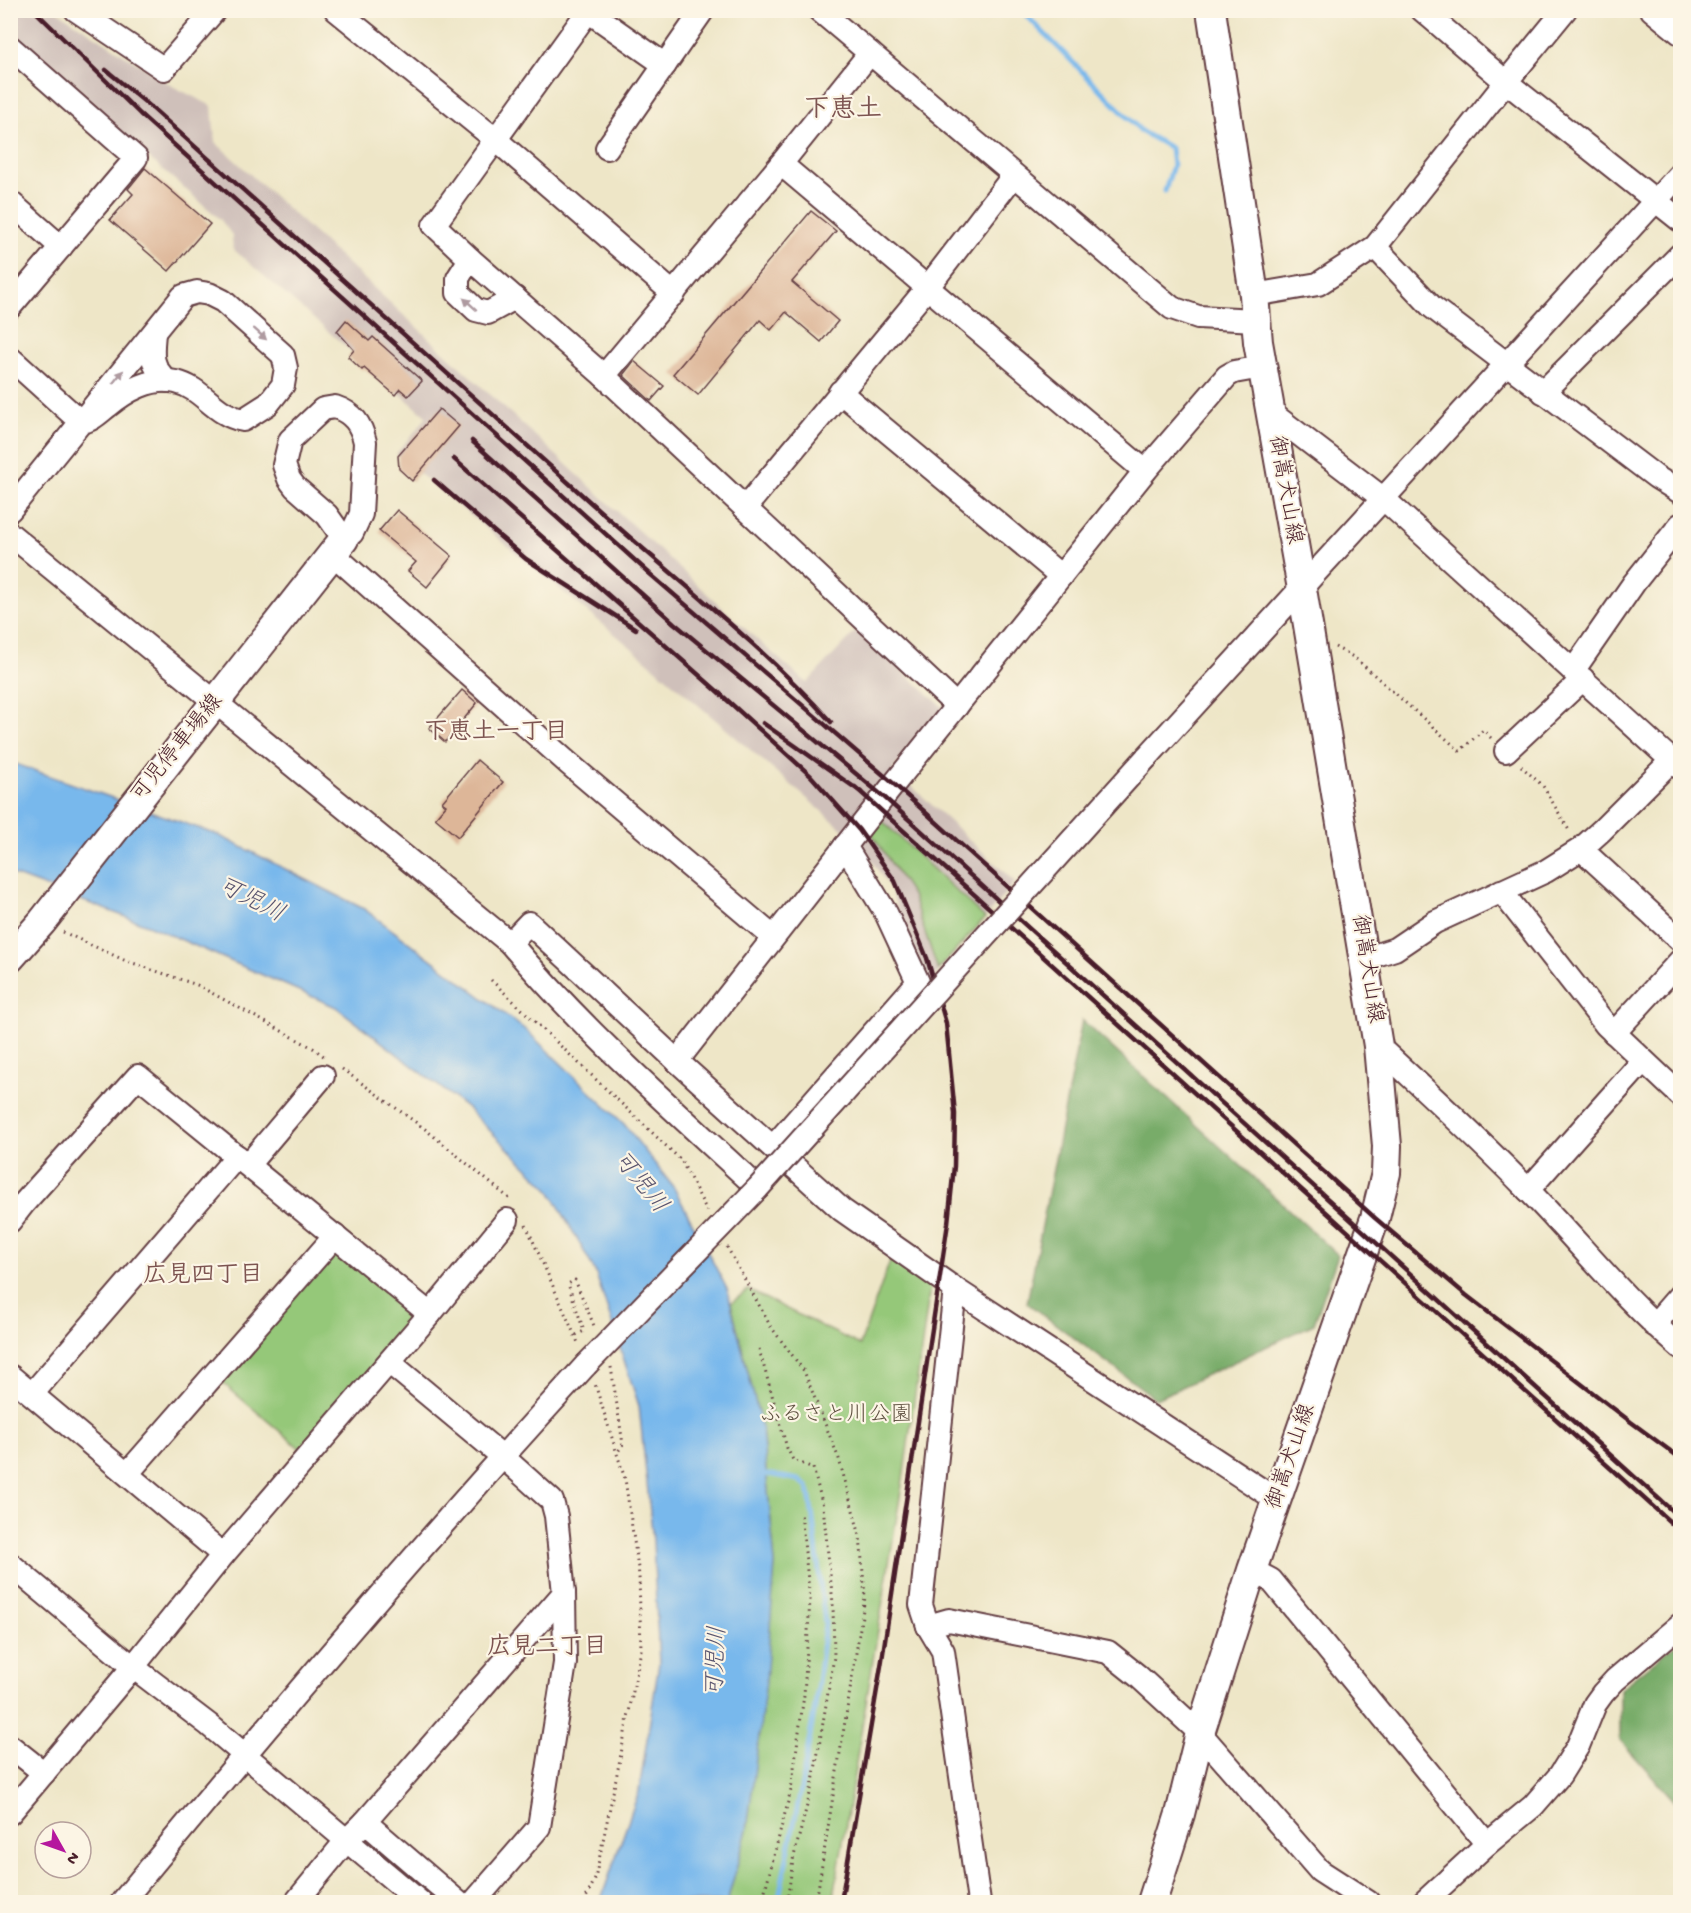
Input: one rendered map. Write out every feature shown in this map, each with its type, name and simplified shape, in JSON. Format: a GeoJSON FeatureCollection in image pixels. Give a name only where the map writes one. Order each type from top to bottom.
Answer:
{"type":"FeatureCollection","features":[{"type":"Feature","properties":{"kind":"main road","name":"御嵩犬山線"},"geometry":{"type":"LineString","coordinates":[[1152,1902],[1180,1814],[1200,1733],[1252,1570],[1380,1200],[1386,1173],[1387,1146],[1378,1046],[1302,589],[1262,367],[1211,10]]}},
{"type":"Feature","properties":{"kind":"main road","name":"可児停車場線"},"geometry":{"type":"LineString","coordinates":[[10,958],[42,922],[338,547]]}},
{"type":"Feature","properties":{"kind":"street"},"geometry":{"type":"LineString","coordinates":[[76,10],[164,69],[215,10]]}},
{"type":"Feature","properties":{"kind":"street"},"geometry":{"type":"LineString","coordinates":[[336,10],[495,139],[675,294]]}},
{"type":"Feature","properties":{"kind":"street"},"geometry":{"type":"LineString","coordinates":[[607,148],[703,10]]}},
{"type":"Feature","properties":{"kind":"street"},"geometry":{"type":"LineString","coordinates":[[819,10],[1172,308],[1198,317],[1255,307],[1318,284],[1375,247],[1565,10]]}},
{"type":"Feature","properties":{"kind":"street"},"geometry":{"type":"LineString","coordinates":[[1422,10],[1506,82],[1680,220]]}},
{"type":"Feature","properties":{"kind":"street"},"geometry":{"type":"LineString","coordinates":[[1652,10],[1680,33]]}},
{"type":"Feature","properties":{"kind":"street"},"geometry":{"type":"LineString","coordinates":[[665,65],[589,11],[434,225],[604,376],[957,706]]}},
{"type":"Feature","properties":{"kind":"street"},"geometry":{"type":"LineString","coordinates":[[10,47],[136,158],[10,307]]}},
{"type":"Feature","properties":{"kind":"street"},"geometry":{"type":"LineString","coordinates":[[604,376],[675,294],[870,53]]}},
{"type":"Feature","properties":{"kind":"street"},"geometry":{"type":"LineString","coordinates":[[781,164],[1145,471]]}},
{"type":"Feature","properties":{"kind":"street"},"geometry":{"type":"LineString","coordinates":[[122,1902],[244,1756],[502,1456],[586,1365],[758,1188],[1146,758],[1680,174]]}},
{"type":"Feature","properties":{"kind":"street"},"geometry":{"type":"LineString","coordinates":[[745,508],[928,287],[1014,175]]}},
{"type":"Feature","properties":{"kind":"street"},"geometry":{"type":"LineString","coordinates":[[10,202],[61,248]]}},
{"type":"Feature","properties":{"kind":"street"},"geometry":{"type":"LineString","coordinates":[[1375,247],[1432,307],[1656,477],[1680,492]]}},
{"type":"Feature","properties":{"kind":"street"},"geometry":{"type":"LineString","coordinates":[[1543,392],[1680,255]]}},
{"type":"Feature","properties":{"kind":"street"},"geometry":{"type":"LineString","coordinates":[[470,259],[458,278],[458,293],[476,310],[488,313],[515,298]]}},
{"type":"Feature","properties":{"kind":"street"},"geometry":{"type":"LineString","coordinates":[[10,358],[81,422],[88,422],[140,385],[167,381],[178,382],[196,391],[222,413],[231,418],[243,420],[268,404],[283,385],[286,368],[283,355],[223,301],[209,294],[197,292],[183,296],[154,333],[81,422],[10,510]]}},
{"type":"Feature","properties":{"kind":"street"},"geometry":{"type":"LineString","coordinates":[[154,333],[153,361],[158,372],[167,381]]}},
{"type":"Feature","properties":{"kind":"street"},"geometry":{"type":"LineString","coordinates":[[677,1061],[845,846],[1145,471],[1227,376],[1234,372],[1262,367]]}},
{"type":"Feature","properties":{"kind":"street"},"geometry":{"type":"LineString","coordinates":[[840,392],[1061,576]]}},
{"type":"Feature","properties":{"kind":"street"},"geometry":{"type":"LineString","coordinates":[[338,547],[352,533],[361,514],[365,442],[363,431],[357,421],[347,411],[335,407],[323,409],[290,440],[284,465],[295,487],[327,515],[338,547],[568,763],[773,937]]}},
{"type":"Feature","properties":{"kind":"street"},"geometry":{"type":"LineString","coordinates":[[1270,412],[1384,500],[1676,764],[1581,849],[1546,871],[1434,922],[1395,949],[1364,959]]}},
{"type":"Feature","properties":{"kind":"street"},"geometry":{"type":"LineString","coordinates":[[308,500],[342,507],[350,503],[363,489]]}},
{"type":"Feature","properties":{"kind":"street"},"geometry":{"type":"LineString","coordinates":[[1506,752],[1578,675],[1634,583],[1680,525]]}},
{"type":"Feature","properties":{"kind":"street"},"geometry":{"type":"LineString","coordinates":[[10,534],[510,943],[547,987],[758,1188]]}},
{"type":"Feature","properties":{"kind":"street"},"geometry":{"type":"LineString","coordinates":[[773,1147],[918,982],[886,912],[845,846]]}},
{"type":"Feature","properties":{"kind":"street"},"geometry":{"type":"LineString","coordinates":[[1581,849],[1680,940]]}},
{"type":"Feature","properties":{"kind":"street"},"geometry":{"type":"LineString","coordinates":[[1501,891],[1606,1026],[1680,1095]]}},
{"type":"Feature","properties":{"kind":"street"},"geometry":{"type":"LineString","coordinates":[[510,943],[529,923],[842,1210],[955,1289],[1277,1500]]}},
{"type":"Feature","properties":{"kind":"street"},"geometry":{"type":"LineString","coordinates":[[1614,1032],[1680,961]]}},
{"type":"Feature","properties":{"kind":"street"},"geometry":{"type":"LineString","coordinates":[[1378,1046],[1528,1190],[1654,1325],[1680,1347]]}},
{"type":"Feature","properties":{"kind":"street"},"geometry":{"type":"LineString","coordinates":[[1528,1190],[1643,1061]]}},
{"type":"Feature","properties":{"kind":"street"},"geometry":{"type":"LineString","coordinates":[[32,1394],[242,1161],[332,1069]]}},
{"type":"Feature","properties":{"kind":"street"},"geometry":{"type":"LineString","coordinates":[[10,1221],[138,1076],[430,1314]]}},
{"type":"Feature","properties":{"kind":"street"},"geometry":{"type":"LineString","coordinates":[[10,1813],[223,1555],[515,1214]]}},
{"type":"Feature","properties":{"kind":"street"},"geometry":{"type":"LineString","coordinates":[[127,1474],[335,1236]]}},
{"type":"Feature","properties":{"kind":"street"},"geometry":{"type":"LineString","coordinates":[[955,1289],[921,1605],[928,1626],[943,1651],[979,1902]]}},
{"type":"Feature","properties":{"kind":"street"},"geometry":{"type":"LineString","coordinates":[[1654,1325],[1680,1295]]}},
{"type":"Feature","properties":{"kind":"street"},"geometry":{"type":"LineString","coordinates":[[389,1362],[552,1501],[556,1516],[564,1593],[565,1663],[539,1827],[474,1902]]}},
{"type":"Feature","properties":{"kind":"street"},"geometry":{"type":"LineString","coordinates":[[10,1376],[223,1555]]}},
{"type":"Feature","properties":{"kind":"street"},"geometry":{"type":"LineString","coordinates":[[10,1564],[133,1666],[209,1725],[420,1902]]}},
{"type":"Feature","properties":{"kind":"street"},"geometry":{"type":"LineString","coordinates":[[1252,1570],[1271,1580],[1487,1844]]}},
{"type":"Feature","properties":{"kind":"street"},"geometry":{"type":"LineString","coordinates":[[296,1902],[346,1841],[564,1593]]}},
{"type":"Feature","properties":{"kind":"street"},"geometry":{"type":"LineString","coordinates":[[928,1626],[949,1620],[1108,1652],[1138,1676],[1200,1733],[1320,1871],[1354,1899]]}},
{"type":"Feature","properties":{"kind":"street"},"geometry":{"type":"LineString","coordinates":[[1424,1902],[1487,1844],[1533,1806],[1560,1775],[1578,1746],[1603,1693],[1615,1680],[1680,1625]]}},
{"type":"Feature","properties":{"kind":"street"},"geometry":{"type":"LineString","coordinates":[[10,1746],[44,1773]]}},
{"type":"Feature","properties":{"kind":"street"},"geometry":{"type":"LineString","coordinates":[[365,1822],[458,1902]]}},
{"type":"Feature","properties":{"kind":"path"},"geometry":{"type":"LineString","coordinates":[[1309,634],[1355,658],[1460,751],[1483,730],[1543,786],[1581,849]]}},
{"type":"Feature","properties":{"kind":"path"},"geometry":{"type":"LineString","coordinates":[[42,922],[124,960],[197,986],[313,1048],[332,1069],[425,1129],[515,1214],[576,1335],[586,1365],[598,1389],[625,1479],[639,1575],[641,1650],[620,1764],[595,1879],[584,1902]]}},
{"type":"Feature","properties":{"kind":"path"},"geometry":{"type":"LineString","coordinates":[[491,980],[681,1160],[710,1216]]}},
{"type":"Feature","properties":{"kind":"path"},"geometry":{"type":"LineString","coordinates":[[727,1246],[771,1328],[804,1371],[839,1459],[860,1536],[865,1597],[816,1902]]}},
{"type":"Feature","properties":{"kind":"path"},"geometry":{"type":"LineString","coordinates":[[759,1349],[787,1448],[793,1460],[813,1468],[823,1506],[833,1603],[834,1657],[813,1782],[793,1860],[787,1902]]}},
{"type":"Feature","properties":{"kind":"path"},"geometry":{"type":"LineString","coordinates":[[763,1901],[791,1790],[804,1695],[810,1600],[801,1513]]}},
{"type":"Feature","properties":{"kind":"shaded area"},"geometry":{"type":"Polygon","coordinates":[[[11,11],[57,11],[174,87],[212,106],[215,142],[807,683],[857,630],[945,709],[893,769],[1015,882],[925,988],[890,888],[861,845],[639,654],[419,473],[412,481],[399,469],[396,454],[427,417],[233,249],[232,235],[220,219],[11,39],[11,11]]]}},
{"type":"Feature","properties":{"kind":"green space"},"geometry":{"type":"Polygon","coordinates":[[[880,819],[985,918],[938,970],[912,895],[870,831],[880,819]]]}},
{"type":"Feature","properties":{"kind":"green space"},"geometry":{"type":"Polygon","coordinates":[[[1082,1020],[1338,1255],[1314,1324],[1156,1399],[1027,1303],[1082,1020]]]}},
{"type":"Feature","properties":{"kind":"green space"},"geometry":{"type":"Polygon","coordinates":[[[336,1245],[418,1313],[303,1451],[218,1379],[336,1245]]]}},
{"type":"Feature","properties":{"kind":"green space","name":"ふるさと川公園"},"geometry":{"type":"Polygon","coordinates":[[[891,1258],[930,1287],[904,1473],[833,1902],[727,1902],[747,1830],[764,1693],[775,1564],[762,1429],[731,1303],[748,1290],[860,1345],[891,1258]]]}},
{"type":"Feature","properties":{"kind":"green space"},"geometry":{"type":"Polygon","coordinates":[[[1680,1641],[1680,1807],[1620,1740],[1620,1689],[1680,1641]]]}},
{"type":"Feature","properties":{"kind":"water","name":"可児川"},"geometry":{"type":"Polygon","coordinates":[[[10,762],[218,835],[364,909],[527,1031],[624,1124],[674,1188],[727,1289],[762,1428],[775,1564],[766,1681],[747,1830],[727,1902],[600,1902],[639,1791],[659,1663],[653,1541],[639,1406],[595,1271],[549,1189],[466,1107],[336,1007],[150,926],[11,874],[10,762]]]}},
{"type":"Feature","properties":{"kind":"building"},"geometry":{"type":"Polygon","coordinates":[[[145,168],[210,224],[169,271],[110,220],[133,194],[128,189],[145,168]]]}},
{"type":"Feature","properties":{"kind":"building"},"geometry":{"type":"Polygon","coordinates":[[[811,211],[836,231],[792,282],[838,321],[821,342],[786,312],[771,330],[760,320],[698,395],[673,374],[811,211]]]}},
{"type":"Feature","properties":{"kind":"building"},"geometry":{"type":"Polygon","coordinates":[[[346,320],[369,341],[373,337],[422,381],[408,396],[400,389],[395,395],[348,357],[354,350],[337,331],[346,320]]]}},
{"type":"Feature","properties":{"kind":"building"},"geometry":{"type":"Polygon","coordinates":[[[634,361],[664,386],[651,401],[623,375],[634,361]]]}},
{"type":"Feature","properties":{"kind":"building"},"geometry":{"type":"Polygon","coordinates":[[[439,409],[459,426],[412,481],[399,469],[398,456],[439,409]]]}},
{"type":"Feature","properties":{"kind":"building"},"geometry":{"type":"Polygon","coordinates":[[[397,510],[452,556],[427,587],[408,571],[416,562],[379,531],[397,510]]]}},
{"type":"Feature","properties":{"kind":"building"},"geometry":{"type":"Polygon","coordinates":[[[462,690],[477,703],[445,742],[429,728],[462,690]]]}},
{"type":"Feature","properties":{"kind":"building"},"geometry":{"type":"Polygon","coordinates":[[[477,760],[503,782],[458,837],[435,818],[446,805],[442,802],[477,760]]]}},
{"type":"Feature","properties":{"kind":"waterway"},"geometry":{"type":"LineString","coordinates":[[1021,10],[1142,132],[1171,148],[1173,165],[1165,191]]}},
{"type":"Feature","properties":{"kind":"waterway"},"geometry":{"type":"LineString","coordinates":[[762,1475],[799,1480],[808,1487],[825,1624],[815,1707],[778,1902]]}},
{"type":"Feature","properties":{"kind":"railway"},"geometry":{"type":"LineString","coordinates":[[34,10],[140,114],[650,574],[894,784],[1375,1218],[1466,1295],[1680,1458]]}},
{"type":"Feature","properties":{"kind":"railway"},"geometry":{"type":"LineString","coordinates":[[106,70],[151,107],[600,511],[747,639],[831,722]]}},
{"type":"Feature","properties":{"kind":"railway"},"geometry":{"type":"LineString","coordinates":[[472,441],[674,623],[884,797],[1680,1518]]}},
{"type":"Feature","properties":{"kind":"railway"},"geometry":{"type":"LineString","coordinates":[[454,459],[811,776],[859,830],[895,881],[927,958],[946,1023],[955,1114],[954,1166],[948,1223],[882,1660],[841,1902]]}},
{"type":"Feature","properties":{"kind":"railway"},"geometry":{"type":"LineString","coordinates":[[434,480],[526,559],[636,629]]}},
{"type":"Feature","properties":{"kind":"railway"},"geometry":{"type":"LineString","coordinates":[[763,723],[861,792]]}},
{"type":"Feature","properties":{"kind":"railway"},"geometry":{"type":"LineString","coordinates":[[855,787],[1680,1531]]}},
{"type":"Feature","properties":{"kind":"district","name":"下恵土"},"geometry":{"type":"Point","coordinates":[843,111]}},
{"type":"Feature","properties":{"kind":"district","name":"下恵土一丁目"},"geometry":{"type":"Point","coordinates":[496,733]}},
{"type":"Feature","properties":{"kind":"district","name":"広見四丁目"},"geometry":{"type":"Point","coordinates":[203,1276]}},
{"type":"Feature","properties":{"kind":"district","name":"広見二丁目"},"geometry":{"type":"Point","coordinates":[547,1648]}}]}
